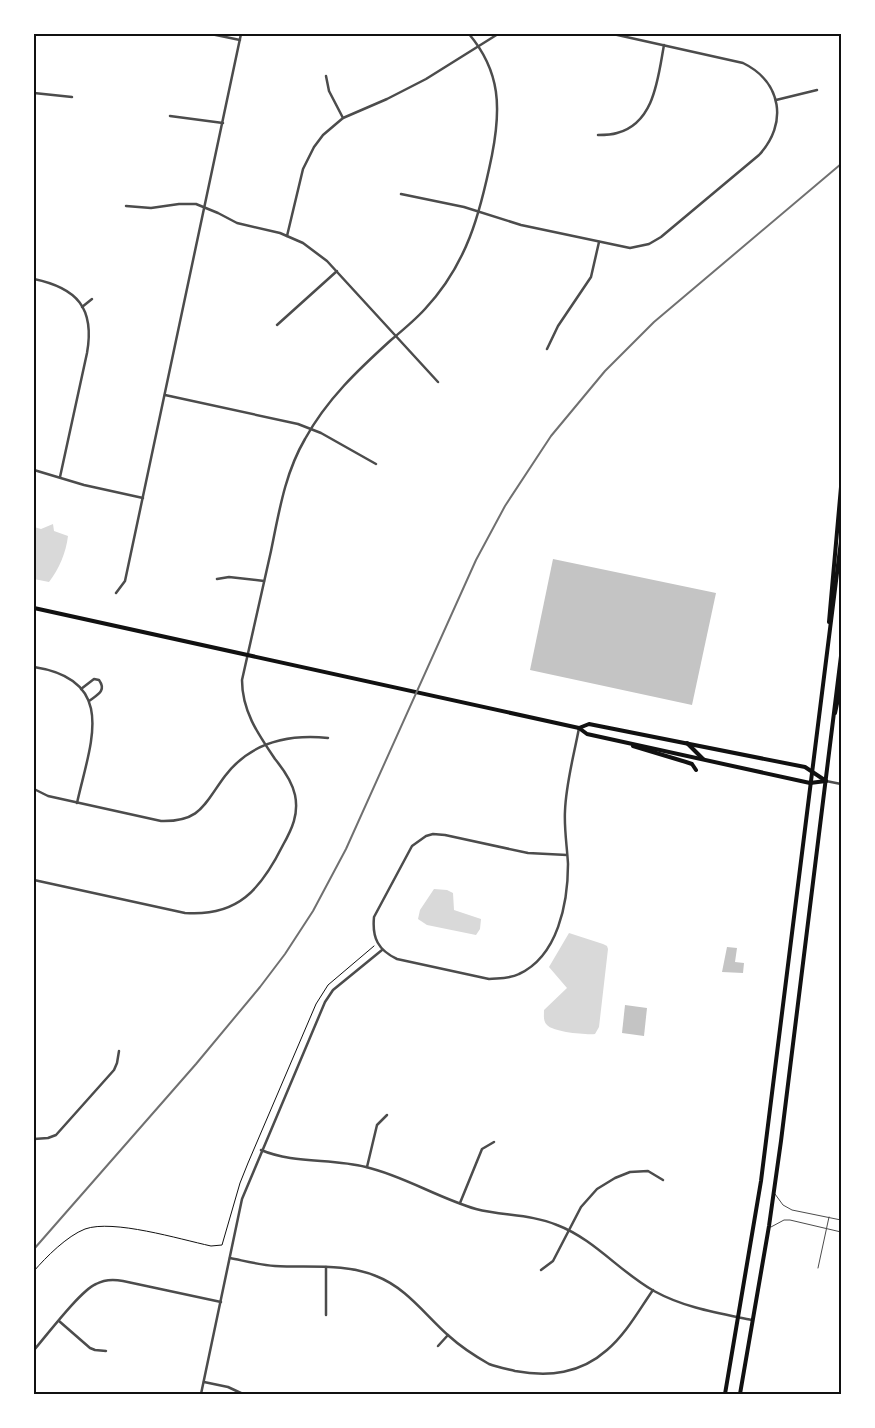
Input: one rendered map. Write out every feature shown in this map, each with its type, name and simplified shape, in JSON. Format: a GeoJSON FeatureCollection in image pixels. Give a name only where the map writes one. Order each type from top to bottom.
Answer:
{"type":"FeatureCollection","features":[{"type":"Feature","properties":{"kind":"main road"},"geometry":{"type":"LineString","coordinates":[[826,665],[841,487]]}},
{"type":"Feature","properties":{"kind":"main road"},"geometry":{"type":"LineString","coordinates":[[725,1394],[761,1181],[841,541]]}},
{"type":"Feature","properties":{"kind":"main road"},"geometry":{"type":"LineString","coordinates":[[34,608],[579,728],[588,734],[629,744],[810,784],[826,781]]}},
{"type":"Feature","properties":{"kind":"main road"},"geometry":{"type":"LineString","coordinates":[[740,1394],[774,1192],[841,656]]}},
{"type":"Feature","properties":{"kind":"main road"},"geometry":{"type":"LineString","coordinates":[[834,723],[841,686]]}},
{"type":"Feature","properties":{"kind":"main road"},"geometry":{"type":"LineString","coordinates":[[579,728],[589,724],[805,767],[826,781]]}},
{"type":"Feature","properties":{"kind":"main road"},"geometry":{"type":"LineString","coordinates":[[687,743],[704,760]]}},
{"type":"Feature","properties":{"kind":"main road"},"geometry":{"type":"LineString","coordinates":[[629,744],[636,748],[692,764],[696,770]]}},
{"type":"Feature","properties":{"kind":"street"},"geometry":{"type":"LineString","coordinates":[[211,34],[240,40]]}},
{"type":"Feature","properties":{"kind":"street"},"geometry":{"type":"LineString","coordinates":[[116,594],[125,581],[241,34]]}},
{"type":"Feature","properties":{"kind":"street"},"geometry":{"type":"LineString","coordinates":[[34,880],[185,913],[209,912],[222,909],[243,898],[264,879],[273,866],[292,829],[297,806],[291,782],[253,727],[242,693],[242,680],[286,484],[296,457],[311,428],[331,399],[360,368],[424,310],[442,288],[466,249],[479,212],[497,128],[498,113],[495,83],[491,70],[469,34]]}},
{"type":"Feature","properties":{"kind":"street"},"geometry":{"type":"LineString","coordinates":[[287,236],[303,169],[307,158],[323,135],[343,118],[387,99],[426,79],[498,34]]}},
{"type":"Feature","properties":{"kind":"street"},"geometry":{"type":"LineString","coordinates":[[401,194],[479,212],[521,225],[630,248],[649,244],[661,237],[759,155],[769,144],[777,119],[776,100],[767,81],[752,67],[733,60],[613,34]]}},
{"type":"Feature","properties":{"kind":"street"},"geometry":{"type":"LineString","coordinates":[[598,135],[617,133],[627,128],[642,116],[649,107],[653,97],[664,45]]}},
{"type":"Feature","properties":{"kind":"street"},"geometry":{"type":"LineString","coordinates":[[326,76],[329,91],[343,118]]}},
{"type":"Feature","properties":{"kind":"street"},"geometry":{"type":"LineString","coordinates":[[776,100],[817,90]]}},
{"type":"Feature","properties":{"kind":"street"},"geometry":{"type":"LineString","coordinates":[[34,93],[72,97]]}},
{"type":"Feature","properties":{"kind":"street"},"geometry":{"type":"LineString","coordinates":[[170,116],[222,123]]}},
{"type":"Feature","properties":{"kind":"street"},"geometry":{"type":"LineString","coordinates":[[126,206],[151,208],[190,204],[204,207],[237,223],[287,236],[303,243],[337,271],[438,382]]}},
{"type":"Feature","properties":{"kind":"street"},"geometry":{"type":"LineString","coordinates":[[547,349],[558,326],[591,277],[599,242]]}},
{"type":"Feature","properties":{"kind":"street"},"geometry":{"type":"LineString","coordinates":[[277,325],[337,271]]}},
{"type":"Feature","properties":{"kind":"street"},"geometry":{"type":"LineString","coordinates":[[34,279],[52,283],[65,289],[78,301],[88,322],[89,339],[60,477]]}},
{"type":"Feature","properties":{"kind":"street"},"geometry":{"type":"LineString","coordinates":[[82,307],[92,299]]}},
{"type":"Feature","properties":{"kind":"street"},"geometry":{"type":"LineString","coordinates":[[165,395],[311,428],[376,464]]}},
{"type":"Feature","properties":{"kind":"street"},"geometry":{"type":"LineString","coordinates":[[34,470],[84,485],[143,498]]}},
{"type":"Feature","properties":{"kind":"street"},"geometry":{"type":"LineString","coordinates":[[217,579],[230,578],[264,581]]}},
{"type":"Feature","properties":{"kind":"street"},"geometry":{"type":"LineString","coordinates":[[34,667],[66,676],[81,689],[88,701],[93,717],[92,736],[77,803]]}},
{"type":"Feature","properties":{"kind":"street"},"geometry":{"type":"LineString","coordinates":[[81,689],[94,679],[98,680],[102,685],[100,694],[88,701]]}},
{"type":"Feature","properties":{"kind":"street"},"geometry":{"type":"LineString","coordinates":[[567,855],[528,853],[445,835],[433,834],[426,836],[412,846],[374,917],[373,927],[378,944],[383,950],[397,959],[489,979],[519,975],[545,954],[552,942],[562,914],[566,894],[567,855],[566,790],[579,728]]}},
{"type":"Feature","properties":{"kind":"street"},"geometry":{"type":"LineString","coordinates":[[34,789],[48,796],[161,821],[181,820],[201,810],[210,800],[225,776],[249,753],[282,739],[292,737],[328,738]]}},
{"type":"Feature","properties":{"kind":"street"},"geometry":{"type":"LineString","coordinates":[[826,781],[841,784]]}},
{"type":"Feature","properties":{"kind":"street"},"geometry":{"type":"LineString","coordinates":[[201,1394],[242,1199],[261,1150],[325,1002],[333,990],[383,950]]}},
{"type":"Feature","properties":{"kind":"street"},"geometry":{"type":"LineString","coordinates":[[34,1139],[48,1138],[56,1135],[114,1070],[119,1051]]}},
{"type":"Feature","properties":{"kind":"street"},"geometry":{"type":"LineString","coordinates":[[366,1167],[376,1125],[387,1115]]}},
{"type":"Feature","properties":{"kind":"street"},"geometry":{"type":"LineString","coordinates":[[460,1203],[482,1150],[494,1142]]}},
{"type":"Feature","properties":{"kind":"street"},"geometry":{"type":"LineString","coordinates":[[261,1150],[285,1158],[331,1160],[366,1167],[477,1209],[545,1221],[580,1236],[653,1290],[692,1308],[753,1321]]}},
{"type":"Feature","properties":{"kind":"street"},"geometry":{"type":"LineString","coordinates":[[541,1270],[553,1262],[581,1207],[597,1189],[615,1178],[642,1170],[648,1171],[663,1180]]}},
{"type":"Feature","properties":{"kind":"street"},"geometry":{"type":"LineString","coordinates":[[230,1258],[266,1265],[344,1268],[376,1275],[399,1288],[448,1335],[469,1352],[491,1365],[545,1375],[582,1367],[607,1351],[618,1340],[653,1290]]}},
{"type":"Feature","properties":{"kind":"street"},"geometry":{"type":"LineString","coordinates":[[326,1268],[326,1315]]}},
{"type":"Feature","properties":{"kind":"street"},"geometry":{"type":"LineString","coordinates":[[34,1350],[87,1288],[112,1279],[221,1302]]}},
{"type":"Feature","properties":{"kind":"street"},"geometry":{"type":"LineString","coordinates":[[59,1321],[90,1348],[106,1351]]}},
{"type":"Feature","properties":{"kind":"street"},"geometry":{"type":"LineString","coordinates":[[438,1346],[448,1335]]}},
{"type":"Feature","properties":{"kind":"street"},"geometry":{"type":"LineString","coordinates":[[204,1382],[228,1387],[243,1394]]}},
{"type":"Feature","properties":{"kind":"lane"},"geometry":{"type":"LineString","coordinates":[[774,1192],[783,1205],[792,1210],[841,1220]]}},
{"type":"Feature","properties":{"kind":"lane"},"geometry":{"type":"LineString","coordinates":[[818,1268],[829,1217]]}},
{"type":"Feature","properties":{"kind":"lane"},"geometry":{"type":"LineString","coordinates":[[768,1229],[784,1220],[790,1220],[841,1232]]}},
{"type":"Feature","properties":{"kind":"path"},"geometry":{"type":"LineString","coordinates":[[34,1271],[50,1254],[74,1235],[94,1227],[115,1226],[211,1246],[222,1245],[240,1182],[316,1004],[324,990],[334,980],[368,950],[378,944]]}},
{"type":"Feature","properties":{"kind":"shaded area"},"geometry":{"type":"Polygon","coordinates":[[[53,524],[54,531],[68,536],[64,555],[49,582],[34,579],[34,527],[41,529],[53,524]]]}},
{"type":"Feature","properties":{"kind":"shaded area"},"geometry":{"type":"Polygon","coordinates":[[[434,889],[447,890],[453,893],[454,910],[481,919],[480,929],[476,935],[427,925],[418,919],[420,910],[434,889]]]}},
{"type":"Feature","properties":{"kind":"shaded area"},"geometry":{"type":"Polygon","coordinates":[[[569,933],[603,944],[608,949],[599,1027],[595,1034],[556,1030],[547,1025],[544,1020],[544,1010],[567,988],[549,967],[569,933]]]}},
{"type":"Feature","properties":{"kind":"building"},"geometry":{"type":"Polygon","coordinates":[[[553,559],[716,593],[692,705],[530,670],[553,559]]]}},
{"type":"Feature","properties":{"kind":"building"},"geometry":{"type":"Polygon","coordinates":[[[727,947],[737,948],[735,962],[744,963],[743,973],[722,972],[727,947]]]}},
{"type":"Feature","properties":{"kind":"building"},"geometry":{"type":"Polygon","coordinates":[[[625,1005],[647,1008],[644,1036],[622,1033],[625,1005]]]}},
{"type":"Feature","properties":{"kind":"railway"},"geometry":{"type":"LineString","coordinates":[[34,1249],[196,1064],[260,987],[285,954],[313,911],[346,849],[476,560],[505,506],[551,436],[605,371],[654,322],[841,164]]}}]}
